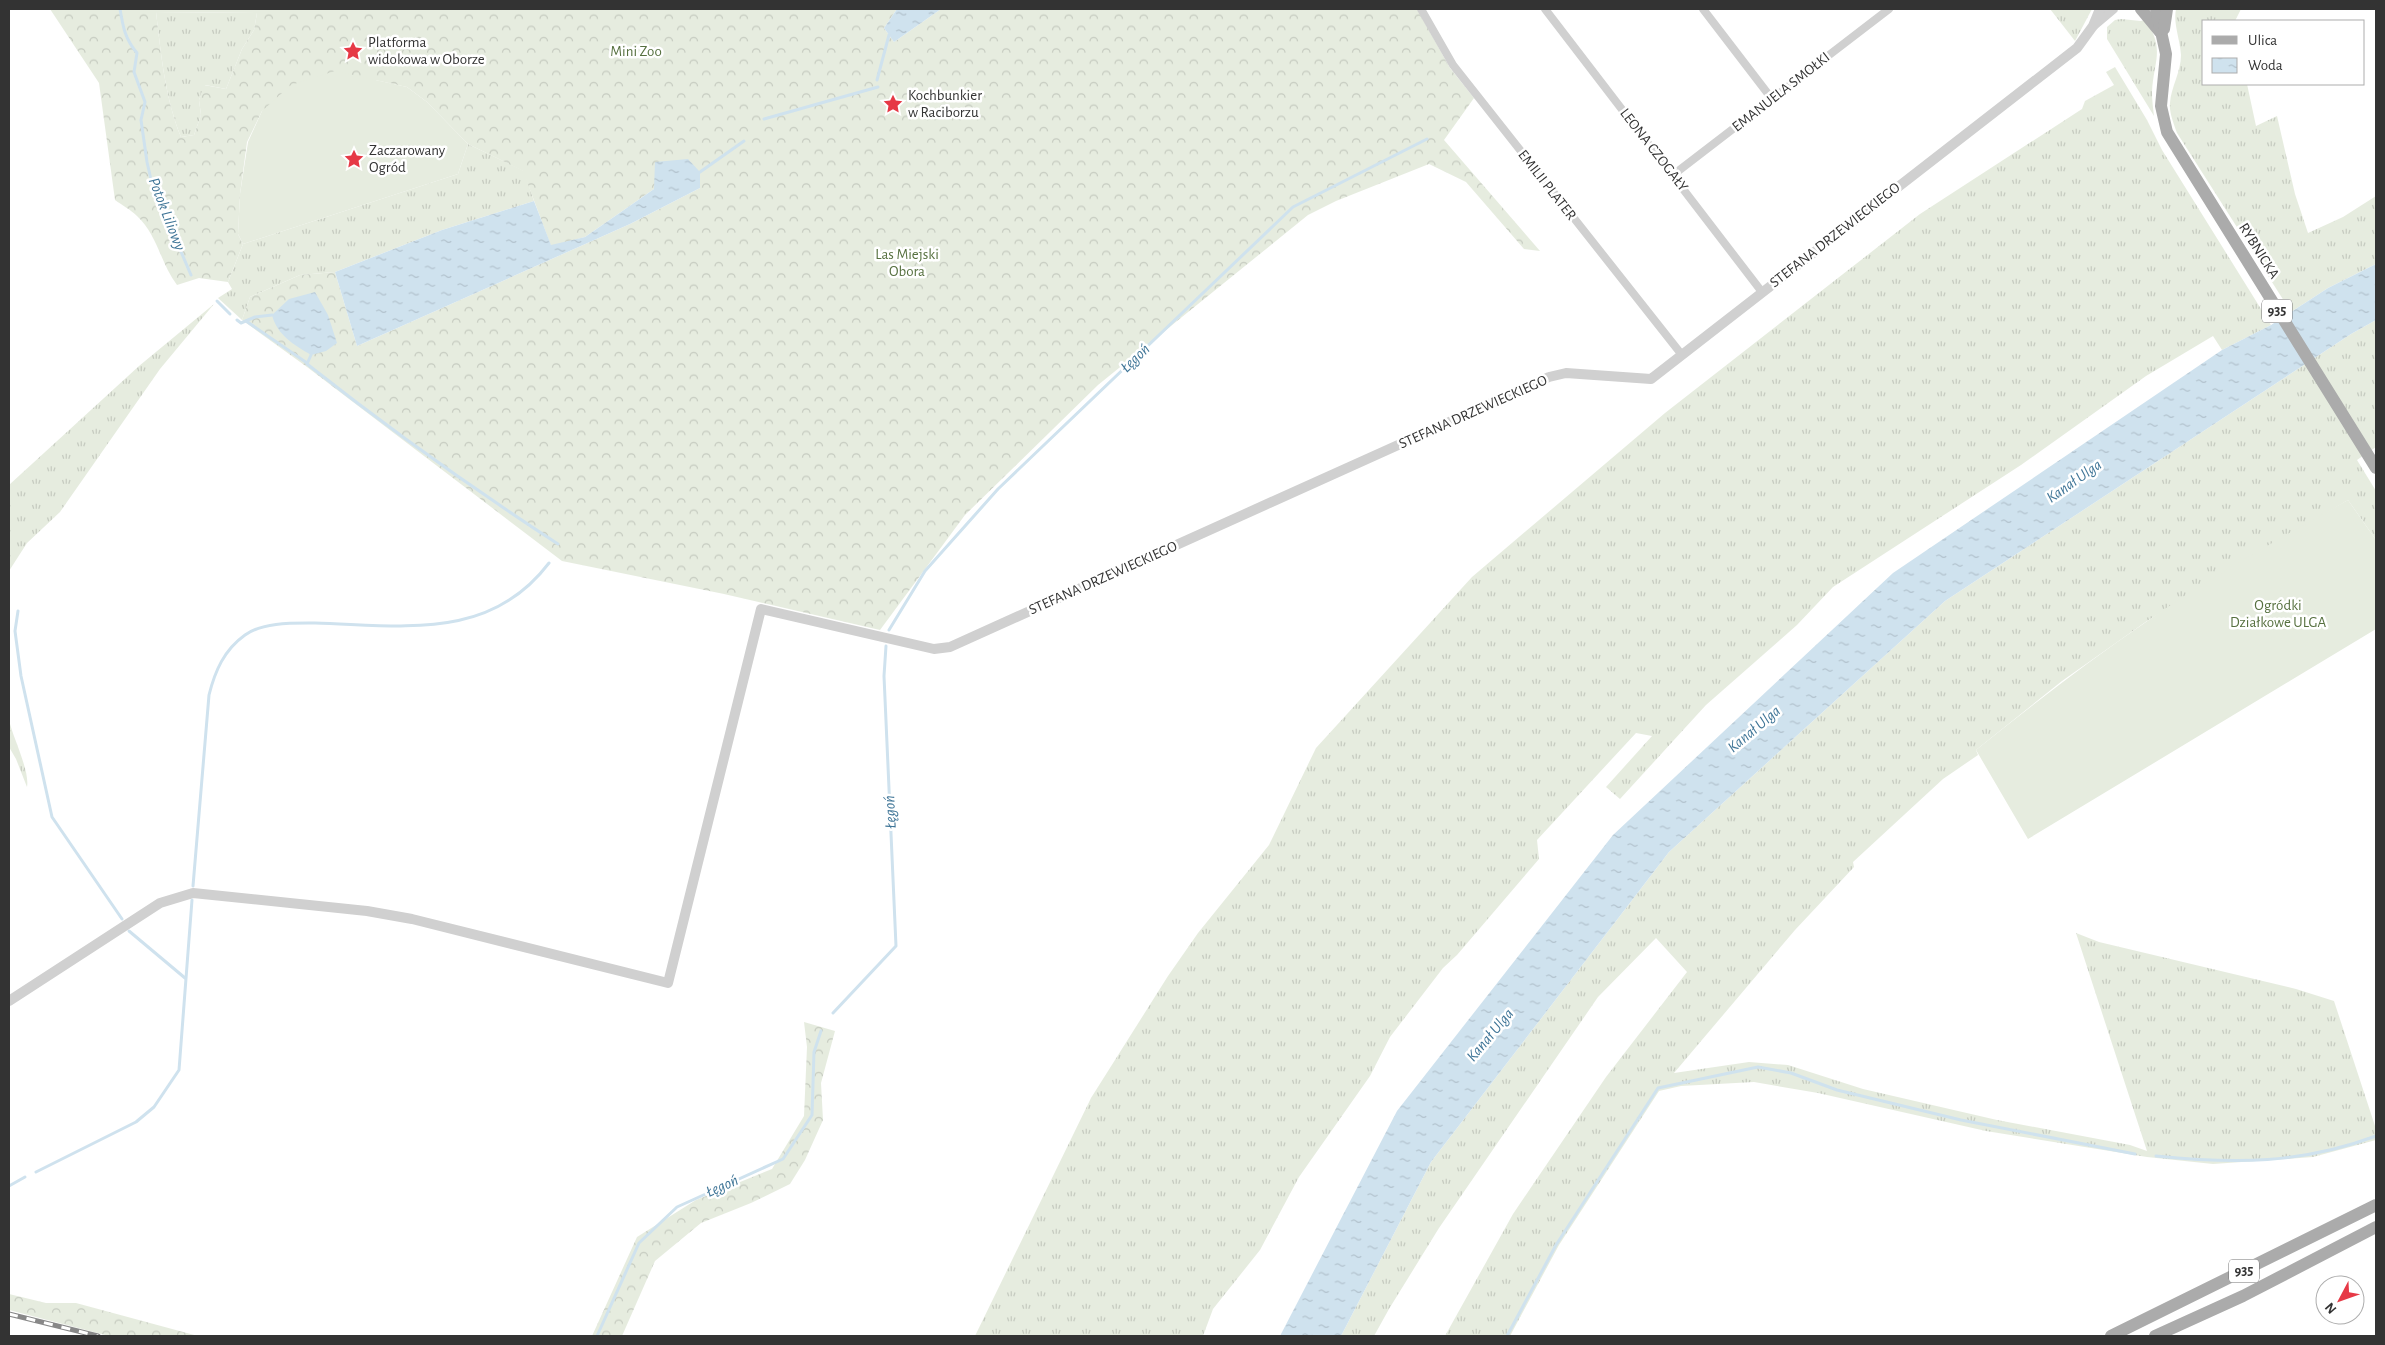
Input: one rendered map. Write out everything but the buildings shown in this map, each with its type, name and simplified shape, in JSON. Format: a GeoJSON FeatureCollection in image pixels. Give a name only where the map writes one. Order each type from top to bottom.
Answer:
{"type":"FeatureCollection","features":[{"type":"Feature","properties":{"kind":"main road"},"geometry":{"type":"LineString","coordinates":[[2142,9],[2163,36]]}},
{"type":"Feature","properties":{"kind":"main road","name":"RYBNICKA"},"geometry":{"type":"LineString","coordinates":[[2156,9],[2163,36],[2166,61],[2160,97],[2161,113],[2167,132],[2376,468]]}},
{"type":"Feature","properties":{"kind":"main road","name":"935"},"geometry":{"type":"LineString","coordinates":[[2163,36],[2167,9]]}},
{"type":"Feature","properties":{"kind":"main road","name":"935"},"geometry":{"type":"LineString","coordinates":[[2110,1336],[2376,1205]]}},
{"type":"Feature","properties":{"kind":"main road","name":"935"},"geometry":{"type":"LineString","coordinates":[[2155,1336],[2243,1296],[2376,1227]]}},
{"type":"Feature","properties":{"kind":"street","name":"EMILII PLATER"},"geometry":{"type":"LineString","coordinates":[[1421,9],[1453,65],[1682,355]]}},
{"type":"Feature","properties":{"kind":"street","name":"LEONA CZOGAŁY"},"geometry":{"type":"LineString","coordinates":[[1545,9],[1762,292]]}},
{"type":"Feature","properties":{"kind":"street"},"geometry":{"type":"LineString","coordinates":[[1703,9],[1772,99]]}},
{"type":"Feature","properties":{"kind":"street","name":"EMANUELA SMOŁKI"},"geometry":{"type":"LineString","coordinates":[[1673,175],[1889,9]]}},
{"type":"Feature","properties":{"kind":"street","name":"STEFANA DRZEWIECKIEGO"},"geometry":{"type":"LineString","coordinates":[[2093,26],[2100,9]]}},
{"type":"Feature","properties":{"kind":"street","name":"STEFANA DRZEWIECKIEGO"},"geometry":{"type":"LineString","coordinates":[[10,997],[160,903],[193,893],[367,911],[412,919],[668,983],[761,609],[934,649],[950,647],[1549,377],[1566,374],[1651,379],[2077,48],[2093,26],[2113,9]]}},
{"type":"Feature","properties":{"kind":"green space","name":"Las Miejski Obora"},"geometry":{"type":"Polygon","coordinates":[[[50,9],[897,9],[884,28],[894,42],[941,9],[1417,9],[1450,68],[1474,98],[1444,140],[1540,251],[1524,249],[1466,182],[1429,164],[1336,201],[1308,215],[1098,385],[965,515],[880,630],[724,594],[562,561],[307,367],[242,320],[250,297],[300,275],[335,272],[357,346],[630,224],[700,188],[700,172],[654,189],[585,237],[551,246],[523,171],[468,144],[427,102],[407,87],[375,80],[262,111],[247,142],[240,194],[238,234],[243,244],[228,282],[199,278],[177,285],[144,223],[115,200],[99,83],[50,9]],[[156,12],[167,91],[181,137],[194,135],[201,115],[199,100],[204,85],[226,89],[242,49],[254,30],[257,13],[156,12]]]}},
{"type":"Feature","properties":{"kind":"green space"},"geometry":{"type":"Polygon","coordinates":[[[2050,9],[2092,9],[2075,41],[2050,9]]]}},
{"type":"Feature","properties":{"kind":"green space"},"geometry":{"type":"Polygon","coordinates":[[[2176,9],[2241,9],[2236,20],[2202,20],[2202,85],[2247,85],[2256,126],[2277,116],[2295,194],[2308,233],[2343,217],[2376,196],[2376,264],[2328,288],[2291,312],[2177,133],[2170,107],[2181,55],[2175,20],[2176,9]]]}},
{"type":"Feature","properties":{"kind":"green space"},"geometry":{"type":"Polygon","coordinates":[[[156,12],[257,13],[254,30],[242,49],[226,89],[205,85],[199,100],[201,115],[194,135],[181,137],[171,107],[164,76],[156,12]]]}},
{"type":"Feature","properties":{"kind":"green space"},"geometry":{"type":"Polygon","coordinates":[[[2146,19],[2152,30],[2157,48],[2152,92],[2154,116],[2107,39],[2107,27],[2115,20],[2141,21],[2146,19]]]}},
{"type":"Feature","properties":{"kind":"green space"},"geometry":{"type":"Polygon","coordinates":[[[2115,67],[2147,120],[2162,150],[2271,325],[2222,350],[2213,336],[2146,376],[2021,465],[1833,587],[1797,625],[1706,705],[1620,799],[1606,787],[1652,736],[1636,733],[1537,840],[1539,859],[1457,955],[1443,968],[1390,1037],[1370,1076],[1299,1177],[1260,1250],[1213,1309],[1203,1336],[975,1336],[1091,1098],[1168,976],[1198,933],[1269,845],[1316,748],[1472,577],[1665,413],[1920,214],[2082,109],[2085,101],[2114,85],[2106,72],[2115,67]]]}},
{"type":"Feature","properties":{"kind":"green space","name":"Zaczarowany Ogród"},"geometry":{"type":"Polygon","coordinates":[[[335,71],[407,87],[427,102],[468,144],[458,174],[243,244],[238,234],[240,194],[248,142],[262,111],[291,85],[335,71]]]}},
{"type":"Feature","properties":{"kind":"green space"},"geometry":{"type":"Polygon","coordinates":[[[468,144],[524,171],[534,201],[442,230],[335,272],[300,275],[250,297],[242,320],[218,298],[232,289],[228,282],[243,244],[458,174],[468,144]]]}},
{"type":"Feature","properties":{"kind":"green space"},"geometry":{"type":"Polygon","coordinates":[[[214,304],[160,369],[60,512],[27,543],[9,571],[9,485],[139,366],[214,304]]]}},
{"type":"Feature","properties":{"kind":"green space"},"geometry":{"type":"Polygon","coordinates":[[[2376,320],[2376,447],[2357,460],[2376,491],[2376,540],[2348,500],[2147,621],[2062,681],[1976,750],[1978,755],[1943,779],[1853,862],[1854,867],[1795,930],[1674,1073],[1749,1062],[1788,1065],[1863,1089],[1997,1120],[2130,1145],[2147,1151],[2076,933],[2099,942],[2296,989],[2334,1001],[2376,1129],[2376,1140],[2313,1157],[2213,1164],[2147,1157],[1986,1131],[1818,1093],[1754,1082],[1681,1086],[1659,1091],[1559,1245],[1510,1336],[1445,1336],[1513,1214],[1606,1077],[1687,972],[1656,938],[1598,997],[1439,1228],[1374,1336],[1341,1336],[1431,1162],[1669,852],[1945,601],[2351,334],[2376,320]]]}},
{"type":"Feature","properties":{"kind":"green space","name":"Ogródki Działkowe ULGA"},"geometry":{"type":"Polygon","coordinates":[[[2348,500],[2376,540],[2376,629],[2028,839],[1976,750],[2081,668],[2171,605],[2246,558],[2348,500]]]}},
{"type":"Feature","properties":{"kind":"green space"},"geometry":{"type":"Polygon","coordinates":[[[9,720],[24,764],[27,787],[9,747],[9,720]]]}},
{"type":"Feature","properties":{"kind":"green space"},"geometry":{"type":"Polygon","coordinates":[[[804,1022],[835,1031],[821,1083],[823,1120],[805,1160],[790,1184],[751,1203],[701,1223],[655,1261],[622,1336],[592,1336],[637,1237],[696,1200],[772,1169],[804,1116],[807,1047],[804,1022]]]}},
{"type":"Feature","properties":{"kind":"green space"},"geometry":{"type":"Polygon","coordinates":[[[9,1294],[46,1303],[76,1303],[198,1336],[109,1336],[9,1310],[9,1294]]]}},
{"type":"Feature","properties":{"kind":"water"},"geometry":{"type":"Polygon","coordinates":[[[897,9],[941,9],[894,42],[884,28],[897,9]]]}},
{"type":"Feature","properties":{"kind":"water"},"geometry":{"type":"Polygon","coordinates":[[[688,159],[700,172],[700,188],[630,224],[357,346],[335,272],[442,230],[534,201],[551,245],[585,237],[654,189],[655,162],[688,159]]]}},
{"type":"Feature","properties":{"kind":"water","name":"Kanał Ulga"},"geometry":{"type":"Polygon","coordinates":[[[2376,264],[2376,320],[2351,334],[1945,601],[1669,852],[1431,1162],[1341,1336],[1280,1336],[1397,1111],[1613,835],[1893,573],[2222,350],[2271,325],[2328,288],[2376,264]]]}},
{"type":"Feature","properties":{"kind":"water"},"geometry":{"type":"Polygon","coordinates":[[[315,292],[328,315],[337,343],[326,351],[311,355],[282,334],[272,315],[289,299],[315,292]]]}},
{"type":"Feature","properties":{"kind":"waterway","name":"Potok Liliowy"},"geometry":{"type":"LineString","coordinates":[[120,9],[125,33],[137,53],[134,72],[145,102],[141,120],[152,184],[191,275]]}},
{"type":"Feature","properties":{"kind":"waterway"},"geometry":{"type":"LineString","coordinates":[[877,80],[889,35]]}},
{"type":"Feature","properties":{"kind":"waterway"},"geometry":{"type":"LineString","coordinates":[[764,119],[878,87]]}},
{"type":"Feature","properties":{"kind":"waterway","name":"Łęgoń"},"geometry":{"type":"LineString","coordinates":[[889,630],[925,571],[998,489],[1293,207],[1427,139]]}},
{"type":"Feature","properties":{"kind":"waterway"},"geometry":{"type":"LineString","coordinates":[[700,172],[744,141]]}},
{"type":"Feature","properties":{"kind":"waterway"},"geometry":{"type":"LineString","coordinates":[[217,301],[230,314]]}},
{"type":"Feature","properties":{"kind":"waterway"},"geometry":{"type":"LineString","coordinates":[[237,320],[241,323],[255,317],[272,315]]}},
{"type":"Feature","properties":{"kind":"waterway"},"geometry":{"type":"LineString","coordinates":[[246,321],[307,363]]}},
{"type":"Feature","properties":{"kind":"waterway"},"geometry":{"type":"LineString","coordinates":[[311,355],[307,364],[368,411],[431,457],[558,544]]}},
{"type":"Feature","properties":{"kind":"waterway"},"geometry":{"type":"LineString","coordinates":[[193,886],[209,695],[221,662],[231,647],[245,635],[269,625],[315,623],[411,626],[442,623],[472,617],[499,606],[525,588],[549,563]]}},
{"type":"Feature","properties":{"kind":"waterway"},"geometry":{"type":"LineString","coordinates":[[18,611],[15,631],[21,676],[52,817],[122,919]]}},
{"type":"Feature","properties":{"kind":"waterway","name":"Łęgoń"},"geometry":{"type":"LineString","coordinates":[[833,1013],[896,946],[884,676],[886,646]]}},
{"type":"Feature","properties":{"kind":"waterway"},"geometry":{"type":"LineString","coordinates":[[36,1172],[136,1122],[154,1107],[179,1070],[192,900]]}},
{"type":"Feature","properties":{"kind":"waterway"},"geometry":{"type":"LineString","coordinates":[[129,931],[185,978]]}},
{"type":"Feature","properties":{"kind":"waterway","name":"Łęgoń"},"geometry":{"type":"LineString","coordinates":[[597,1336],[639,1243],[677,1207],[783,1159],[812,1115],[814,1052],[821,1031]]}},
{"type":"Feature","properties":{"kind":"waterway"},"geometry":{"type":"LineString","coordinates":[[1507,1336],[1556,1245],[1658,1088],[1758,1067],[1791,1073],[1837,1090],[1961,1120],[2135,1154]]}},
{"type":"Feature","properties":{"kind":"waterway"},"geometry":{"type":"LineString","coordinates":[[2156,1156],[2185,1159],[2268,1160],[2321,1152],[2376,1136]]}},
{"type":"Feature","properties":{"kind":"waterway"},"geometry":{"type":"LineString","coordinates":[[9,1186],[25,1177]]}},
{"type":"Feature","properties":{"kind":"railway"},"geometry":{"type":"LineString","coordinates":[[9,1314],[98,1336]]}},
{"type":"Feature","properties":{"kind":"place","name":"Platforma widokowa w Oborze"},"geometry":{"type":"Point","coordinates":[353,51]}},
{"type":"Feature","properties":{"kind":"place","name":"Kochbunkier w Raciborzu"},"geometry":{"type":"Point","coordinates":[893,104]}},
{"type":"Feature","properties":{"kind":"place","name":"Zaczarowany Ogród"},"geometry":{"type":"Point","coordinates":[354,159]}},
{"type":"Feature","properties":{"kind":"park label","name":"Mini Zoo"},"geometry":{"type":"Point","coordinates":[636,51]}}]}
